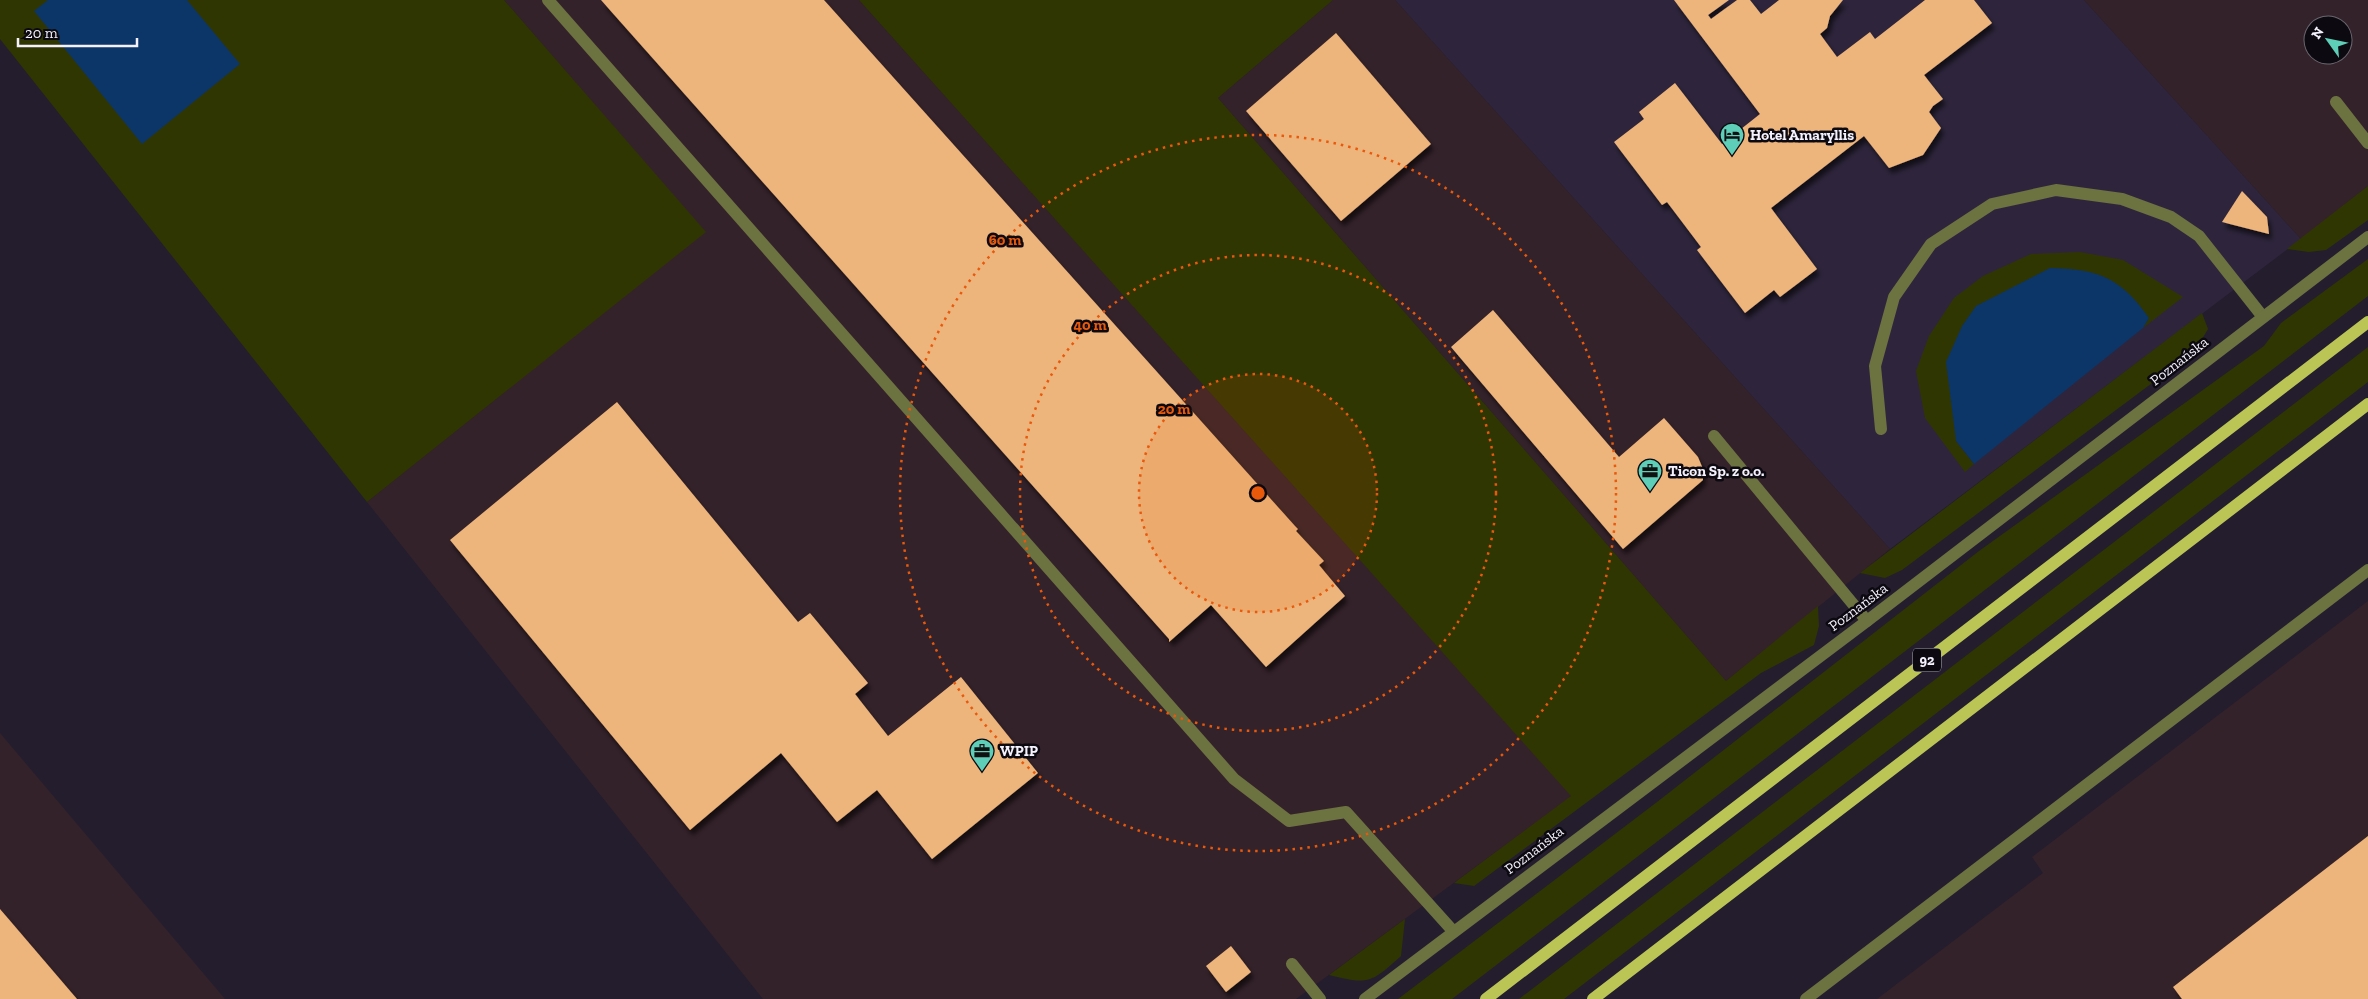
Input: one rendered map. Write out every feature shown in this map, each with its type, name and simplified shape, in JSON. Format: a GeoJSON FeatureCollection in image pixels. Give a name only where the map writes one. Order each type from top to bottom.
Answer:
{"type":"FeatureCollection","features":[{"type":"Feature","properties":{"kind":"main road","name":"92"},"geometry":{"type":"LineString","coordinates":[[1486,999],[2368,322]]}},
{"type":"Feature","properties":{"kind":"main road"},"geometry":{"type":"LineString","coordinates":[[1594,999],[2368,404]]}},
{"type":"Feature","properties":{"kind":"street"},"geometry":{"type":"LineString","coordinates":[[548,0],[1234,780],[1289,822],[1346,812],[1453,932]]}},
{"type":"Feature","properties":{"kind":"street"},"geometry":{"type":"LineString","coordinates":[[2336,102],[2368,143]]}},
{"type":"Feature","properties":{"kind":"street"},"geometry":{"type":"LineString","coordinates":[[1881,429],[1874,366],[1894,297],[1931,244],[1992,204],[2056,190],[2122,199],[2171,217],[2199,236],[2263,317]]}},
{"type":"Feature","properties":{"kind":"street","name":"Poznańska"},"geometry":{"type":"LineString","coordinates":[[1365,999],[1867,621],[2368,237]]}},
{"type":"Feature","properties":{"kind":"street"},"geometry":{"type":"LineString","coordinates":[[1714,436],[1867,621]]}},
{"type":"Feature","properties":{"kind":"street"},"geometry":{"type":"LineString","coordinates":[[1806,999],[2368,570]]}},
{"type":"Feature","properties":{"kind":"street"},"geometry":{"type":"LineString","coordinates":[[1292,964],[1320,999]]}},
{"type":"Feature","properties":{"kind":"shaded area"},"geometry":{"type":"Polygon","coordinates":[[[504,0],[859,0],[1572,796],[1296,999],[763,999],[367,502],[705,232],[504,0]]]}},
{"type":"Feature","properties":{"kind":"shaded area"},"geometry":{"type":"Polygon","coordinates":[[[1333,0],[1395,0],[1890,549],[1726,681],[1218,98],[1333,0]]]}},
{"type":"Feature","properties":{"kind":"shaded area"},"geometry":{"type":"Polygon","coordinates":[[[1395,0],[2084,0],[2301,239],[1890,549],[1395,0]]]}},
{"type":"Feature","properties":{"kind":"shaded area"},"geometry":{"type":"Polygon","coordinates":[[[2084,0],[2368,0],[2368,186],[2301,239],[2084,0]]]}},
{"type":"Feature","properties":{"kind":"shaded area"},"geometry":{"type":"Polygon","coordinates":[[[2368,601],[2368,999],[1877,999],[2043,873],[2032,857],[2368,601]]]}},
{"type":"Feature","properties":{"kind":"shaded area"},"geometry":{"type":"Polygon","coordinates":[[[0,733],[225,999],[0,999],[0,733]]]}},
{"type":"Feature","properties":{"kind":"green space"},"geometry":{"type":"Polygon","coordinates":[[[0,0],[504,0],[706,232],[367,502],[0,39],[0,0]]]}},
{"type":"Feature","properties":{"kind":"green space"},"geometry":{"type":"Polygon","coordinates":[[[859,0],[1333,0],[1218,98],[1726,681],[1818,606],[1819,626],[1814,645],[1761,673],[1474,886],[1454,883],[1571,796],[859,0]]]}},
{"type":"Feature","properties":{"kind":"green space"},"geometry":{"type":"Polygon","coordinates":[[[2368,186],[2368,220],[2326,250],[2309,252],[2287,249],[2368,186]]]}},
{"type":"Feature","properties":{"kind":"green space"},"geometry":{"type":"Polygon","coordinates":[[[2080,252],[2123,260],[2183,297],[2143,328],[2149,318],[1956,441],[1974,464],[1965,472],[1925,418],[1916,371],[1929,336],[1954,298],[1983,276],[2031,254],[2080,252]]]}},
{"type":"Feature","properties":{"kind":"green space"},"geometry":{"type":"Polygon","coordinates":[[[2368,259],[2368,296],[1452,999],[1398,999],[1657,802],[1979,551],[2264,346],[2281,323],[2368,259]]]}},
{"type":"Feature","properties":{"kind":"green space"},"geometry":{"type":"Polygon","coordinates":[[[2202,313],[2208,329],[2195,351],[1902,570],[1885,578],[1860,573],[2202,313]]]}},
{"type":"Feature","properties":{"kind":"green space"},"geometry":{"type":"Polygon","coordinates":[[[2368,347],[2368,382],[1564,999],[1519,999],[2368,347]]]}},
{"type":"Feature","properties":{"kind":"green space"},"geometry":{"type":"Polygon","coordinates":[[[1405,919],[1401,956],[1383,972],[1376,977],[1361,981],[1329,975],[1405,919]]]}},
{"type":"Feature","properties":{"kind":"water"},"geometry":{"type":"Polygon","coordinates":[[[48,0],[187,0],[240,64],[142,144],[34,11],[48,0]]]}},
{"type":"Feature","properties":{"kind":"water"},"geometry":{"type":"Polygon","coordinates":[[[2050,268],[2082,270],[2107,278],[2118,284],[2128,293],[2149,318],[2143,328],[1974,464],[1956,441],[1946,362],[1962,326],[1976,306],[2050,268]]]}},
{"type":"Feature","properties":{"kind":"building"},"geometry":{"type":"Polygon","coordinates":[[[601,0],[824,0],[1298,529],[1296,531],[1324,561],[1319,565],[1345,596],[1266,667],[1211,605],[1169,642],[1169,639],[601,0]]]}},
{"type":"Feature","properties":{"kind":"building","name":"Hotel Amaryllis"},"geometry":{"type":"Polygon","coordinates":[[[1674,0],[1729,0],[1708,15],[1711,19],[1737,0],[1750,0],[1761,14],[1779,0],[1843,0],[1830,16],[1827,28],[1820,34],[1837,57],[1870,32],[1875,39],[1925,0],[1974,0],[1992,23],[1924,75],[1943,99],[1933,106],[1929,112],[1941,128],[1923,155],[1889,168],[1864,136],[1771,208],[1817,269],[1780,297],[1774,290],[1745,313],[1697,250],[1701,247],[1667,202],[1662,205],[1614,142],[1644,119],[1639,112],[1675,83],[1722,144],[1760,114],[1674,0]]]}},
{"type":"Feature","properties":{"kind":"building"},"geometry":{"type":"Polygon","coordinates":[[[1336,33],[1431,144],[1341,221],[1246,111],[1336,33]]]}},
{"type":"Feature","properties":{"kind":"building"},"geometry":{"type":"Polygon","coordinates":[[[2242,191],[2267,217],[2269,234],[2222,222],[2242,191]]]}},
{"type":"Feature","properties":{"kind":"building"},"geometry":{"type":"Polygon","coordinates":[[[1493,310],[1619,457],[1664,418],[1698,457],[1703,469],[1703,480],[1623,549],[1451,347],[1493,310]]]}},
{"type":"Feature","properties":{"kind":"building"},"geometry":{"type":"Polygon","coordinates":[[[617,402],[798,622],[810,613],[868,683],[855,694],[888,736],[961,677],[1038,773],[932,859],[877,790],[837,822],[781,753],[690,830],[450,540],[617,402]]]}},
{"type":"Feature","properties":{"kind":"building"},"geometry":{"type":"Polygon","coordinates":[[[2368,836],[2368,999],[2182,999],[2173,987],[2368,836]]]}},
{"type":"Feature","properties":{"kind":"building"},"geometry":{"type":"Polygon","coordinates":[[[0,909],[77,999],[0,999],[0,909]]]}},
{"type":"Feature","properties":{"kind":"building"},"geometry":{"type":"Polygon","coordinates":[[[1231,946],[1251,972],[1226,992],[1206,966],[1231,946]]]}},
{"type":"Feature","properties":{"kind":"place","name":"Hotel Amaryllis"},"geometry":{"type":"Point","coordinates":[1732,156]}},
{"type":"Feature","properties":{"kind":"place","name":"Ticon Sp. z o.o."},"geometry":{"type":"Point","coordinates":[1650,492]}},
{"type":"Feature","properties":{"kind":"place","name":"WPIP"},"geometry":{"type":"Point","coordinates":[982,772]}}]}
